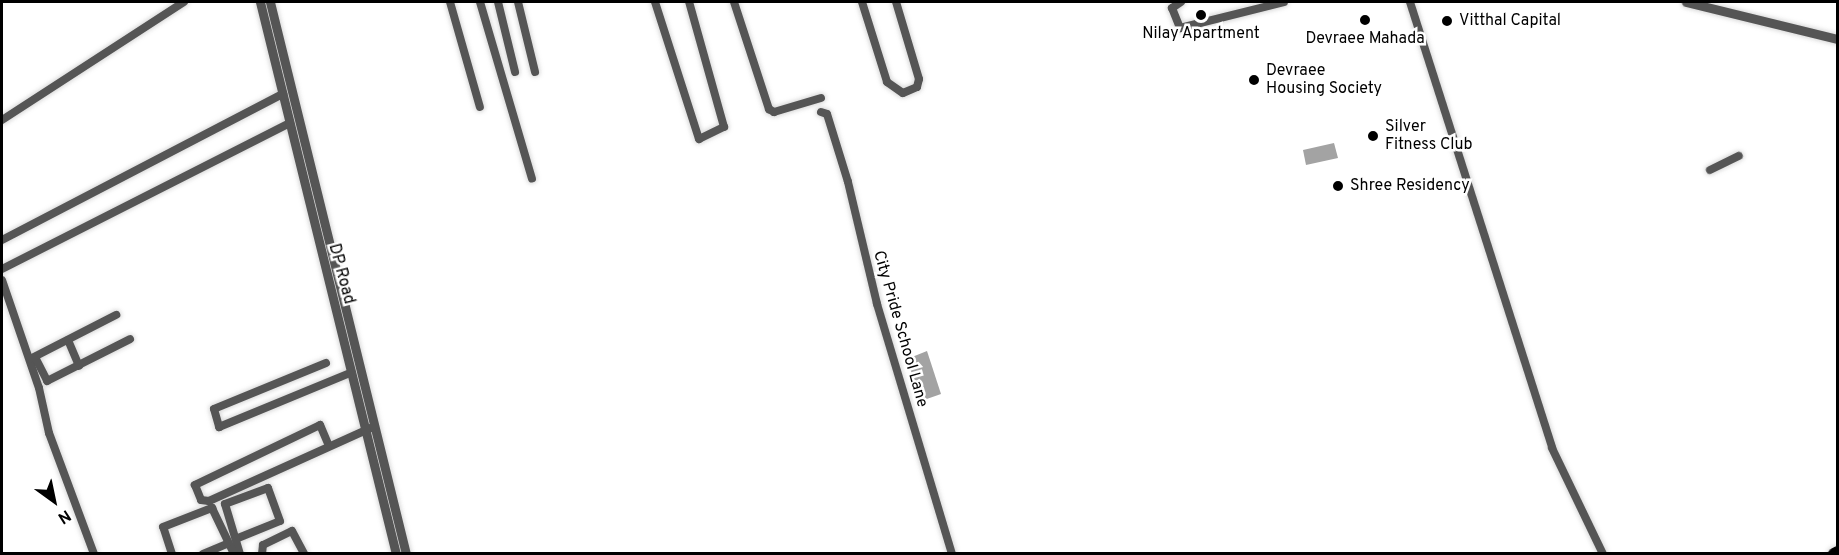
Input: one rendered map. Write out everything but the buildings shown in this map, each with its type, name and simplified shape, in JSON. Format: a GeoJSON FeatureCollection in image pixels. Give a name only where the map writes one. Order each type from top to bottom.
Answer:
{"type":"FeatureCollection","features":[{"type":"Feature","properties":{"kind":"street"},"geometry":{"type":"LineString","coordinates":[[2,120],[184,2]]}},
{"type":"Feature","properties":{"kind":"street","name":"DP Road"},"geometry":{"type":"LineString","coordinates":[[260,2],[350,373],[406,554]]}},
{"type":"Feature","properties":{"kind":"street","name":"DP Road"},"geometry":{"type":"LineString","coordinates":[[270,2],[396,554]]}},
{"type":"Feature","properties":{"kind":"street"},"geometry":{"type":"LineString","coordinates":[[450,2],[480,107]]}},
{"type":"Feature","properties":{"kind":"street"},"geometry":{"type":"LineString","coordinates":[[480,2],[532,179]]}},
{"type":"Feature","properties":{"kind":"street"},"geometry":{"type":"LineString","coordinates":[[498,2],[515,72]]}},
{"type":"Feature","properties":{"kind":"street"},"geometry":{"type":"LineString","coordinates":[[518,2],[535,72]]}},
{"type":"Feature","properties":{"kind":"street"},"geometry":{"type":"LineString","coordinates":[[655,2],[699,139],[724,127],[689,2]]}},
{"type":"Feature","properties":{"kind":"street"},"geometry":{"type":"LineString","coordinates":[[734,2],[768,109],[774,112],[821,98]]}},
{"type":"Feature","properties":{"kind":"street"},"geometry":{"type":"LineString","coordinates":[[862,2],[887,82],[903,93],[916,87],[919,79],[896,2]]}},
{"type":"Feature","properties":{"kind":"street"},"geometry":{"type":"LineString","coordinates":[[1181,2],[1172,8],[1180,28],[1284,2]]}},
{"type":"Feature","properties":{"kind":"street"},"geometry":{"type":"LineString","coordinates":[[1410,2],[1552,448],[1603,554]]}},
{"type":"Feature","properties":{"kind":"street"},"geometry":{"type":"LineString","coordinates":[[1686,2],[1838,39]]}},
{"type":"Feature","properties":{"kind":"street"},"geometry":{"type":"LineString","coordinates":[[2,240],[283,94]]}},
{"type":"Feature","properties":{"kind":"street","name":"City Pride School Lane"},"geometry":{"type":"LineString","coordinates":[[823,111],[952,554]]}},
{"type":"Feature","properties":{"kind":"street"},"geometry":{"type":"LineString","coordinates":[[2,269],[290,123]]}},
{"type":"Feature","properties":{"kind":"street"},"geometry":{"type":"LineString","coordinates":[[1710,170],[1738,156]]}},
{"type":"Feature","properties":{"kind":"street"},"geometry":{"type":"LineString","coordinates":[[2,279],[32,358],[49,433],[94,554]]}},
{"type":"Feature","properties":{"kind":"street"},"geometry":{"type":"LineString","coordinates":[[32,358],[116,315]]}},
{"type":"Feature","properties":{"kind":"street"},"geometry":{"type":"LineString","coordinates":[[32,358],[47,381],[130,339]]}},
{"type":"Feature","properties":{"kind":"street"},"geometry":{"type":"LineString","coordinates":[[68,340],[80,366]]}},
{"type":"Feature","properties":{"kind":"street"},"geometry":{"type":"LineString","coordinates":[[326,363],[214,409],[219,428],[350,373]]}},
{"type":"Feature","properties":{"kind":"street"},"geometry":{"type":"LineString","coordinates":[[329,446],[320,425],[195,485],[201,500],[209,501],[368,429]]}},
{"type":"Feature","properties":{"kind":"street"},"geometry":{"type":"LineString","coordinates":[[238,538],[280,521],[268,488],[225,504],[238,538],[240,554]]}},
{"type":"Feature","properties":{"kind":"street"},"geometry":{"type":"LineString","coordinates":[[172,554],[163,527],[210,508],[234,554]]}},
{"type":"Feature","properties":{"kind":"street"},"geometry":{"type":"LineString","coordinates":[[262,554],[263,545],[292,531],[304,554]]}},
{"type":"Feature","properties":{"kind":"street"},"geometry":{"type":"LineString","coordinates":[[203,554],[227,544]]}},
{"type":"Feature","properties":{"kind":"shaded area"},"geometry":{"type":"Polygon","coordinates":[[[1334,143],[1338,158],[1306,165],[1303,150],[1334,143]]]}},
{"type":"Feature","properties":{"kind":"shaded area"},"geometry":{"type":"Polygon","coordinates":[[[927,351],[941,394],[921,401],[907,359],[927,351]]]}},
{"type":"Feature","properties":{"kind":"place","name":"Nilay Apartment"},"geometry":{"type":"Point","coordinates":[1201,15]}},
{"type":"Feature","properties":{"kind":"place","name":"Devraee Mahada"},"geometry":{"type":"Point","coordinates":[1365,20]}},
{"type":"Feature","properties":{"kind":"place","name":"Vitthal Capital"},"geometry":{"type":"Point","coordinates":[1447,21]}},
{"type":"Feature","properties":{"kind":"place","name":"Devraee Housing Society"},"geometry":{"type":"Point","coordinates":[1254,80]}},
{"type":"Feature","properties":{"kind":"place","name":"Silver Fitness Club"},"geometry":{"type":"Point","coordinates":[1373,136]}},
{"type":"Feature","properties":{"kind":"place","name":"Shree Residency"},"geometry":{"type":"Point","coordinates":[1338,186]}}]}
